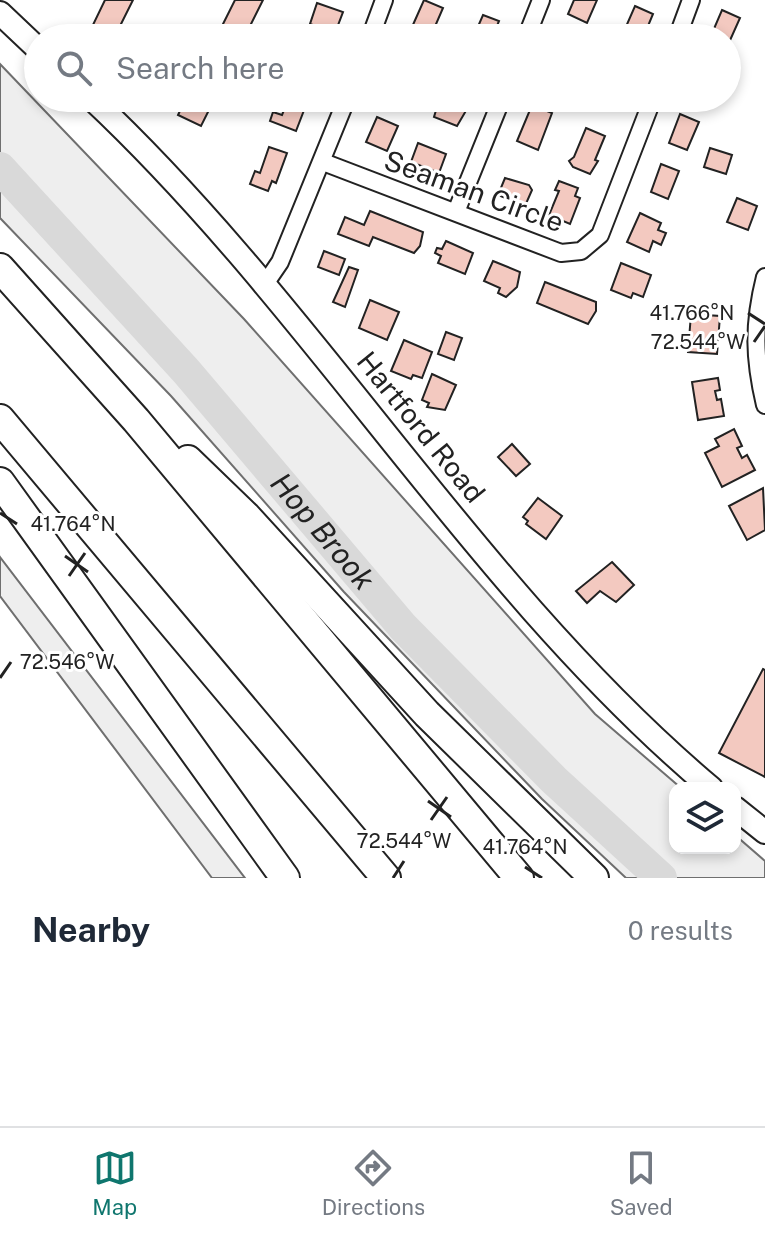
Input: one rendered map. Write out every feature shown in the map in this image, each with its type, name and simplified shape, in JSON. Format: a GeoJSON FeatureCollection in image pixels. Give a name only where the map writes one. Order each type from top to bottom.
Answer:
{"type":"FeatureCollection","features":[{"type":"Feature","properties":{"kind":"highway"},"geometry":{"type":"LineString","coordinates":[[0,268],[136,420],[519,878]]}},
{"type":"Feature","properties":{"kind":"highway"},"geometry":{"type":"LineString","coordinates":[[0,419],[386,878]]}},
{"type":"Feature","properties":{"kind":"highway"},"geometry":{"type":"LineString","coordinates":[[136,420],[226,495],[402,688],[594,878]]}},
{"type":"Feature","properties":{"kind":"highway"},"geometry":{"type":"LineString","coordinates":[[0,482],[285,878]]}},
{"type":"Feature","properties":{"kind":"main road"},"geometry":{"type":"LineString","coordinates":[[0,13],[24,36]]}},
{"type":"Feature","properties":{"kind":"main road","name":"Hartford Road"},"geometry":{"type":"LineString","coordinates":[[105,112],[183,190],[265,284],[533,612],[604,691],[704,782]]}},
{"type":"Feature","properties":{"kind":"main road"},"geometry":{"type":"LineString","coordinates":[[741,813],[765,832]]}},
{"type":"Feature","properties":{"kind":"street"},"geometry":{"type":"LineString","coordinates":[[375,24],[384,0]]}},
{"type":"Feature","properties":{"kind":"street"},"geometry":{"type":"LineString","coordinates":[[532,24],[541,0]]}},
{"type":"Feature","properties":{"kind":"street"},"geometry":{"type":"LineString","coordinates":[[682,24],[691,0]]}},
{"type":"Feature","properties":{"kind":"street"},"geometry":{"type":"LineString","coordinates":[[265,284],[280,262],[342,112]]}},
{"type":"Feature","properties":{"kind":"street"},"geometry":{"type":"LineString","coordinates":[[456,212],[496,112]]}},
{"type":"Feature","properties":{"kind":"street","name":"Seaman Circle"},"geometry":{"type":"LineString","coordinates":[[323,162],[561,253],[581,251],[600,235],[648,112]]}},
{"type":"Feature","properties":{"kind":"street"},"geometry":{"type":"LineString","coordinates":[[765,277],[757,310],[755,362],[765,405]]}},
{"type":"Feature","properties":{"kind":"shaded area"},"geometry":{"type":"Polygon","coordinates":[[[0,64],[24,89],[24,112],[46,112],[244,319],[595,714],[674,782],[669,782],[669,854],[741,854],[741,840],[765,861],[765,878],[626,878],[542,799],[344,592],[171,396],[0,218],[0,64]]]}},
{"type":"Feature","properties":{"kind":"shaded area"},"geometry":{"type":"Polygon","coordinates":[[[0,557],[245,878],[212,878],[0,596],[0,557]]]}},
{"type":"Feature","properties":{"kind":"building"},"geometry":{"type":"Polygon","coordinates":[[[105,0],[133,0],[121,24],[93,24],[105,0]]]}},
{"type":"Feature","properties":{"kind":"building"},"geometry":{"type":"Polygon","coordinates":[[[235,0],[263,0],[251,24],[223,24],[235,0]]]}},
{"type":"Feature","properties":{"kind":"building"},"geometry":{"type":"Polygon","coordinates":[[[424,0],[443,8],[436,24],[413,24],[424,0]]]}},
{"type":"Feature","properties":{"kind":"building"},"geometry":{"type":"Polygon","coordinates":[[[574,0],[597,0],[587,23],[568,14],[574,0]]]}},
{"type":"Feature","properties":{"kind":"building"},"geometry":{"type":"Polygon","coordinates":[[[317,3],[343,12],[338,24],[310,24],[317,3]]]}},
{"type":"Feature","properties":{"kind":"building"},"geometry":{"type":"Polygon","coordinates":[[[635,6],[653,14],[649,24],[627,24],[635,6]]]}},
{"type":"Feature","properties":{"kind":"building"},"geometry":{"type":"Polygon","coordinates":[[[722,10],[740,18],[737,24],[716,24],[722,10]]]}},
{"type":"Feature","properties":{"kind":"building"},"geometry":{"type":"Polygon","coordinates":[[[483,15],[499,21],[498,24],[479,24],[483,15]]]}},
{"type":"Feature","properties":{"kind":"building"},"geometry":{"type":"Polygon","coordinates":[[[179,112],[208,112],[201,126],[178,115],[179,112]]]}},
{"type":"Feature","properties":{"kind":"building"},"geometry":{"type":"Polygon","coordinates":[[[273,112],[282,115],[283,112],[303,112],[296,131],[270,121],[273,112]]]}},
{"type":"Feature","properties":{"kind":"building"},"geometry":{"type":"Polygon","coordinates":[[[436,112],[465,112],[457,126],[434,117],[436,112]]]}},
{"type":"Feature","properties":{"kind":"building"},"geometry":{"type":"Polygon","coordinates":[[[529,112],[552,113],[538,150],[517,141],[529,112]]]}},
{"type":"Feature","properties":{"kind":"building"},"geometry":{"type":"Polygon","coordinates":[[[680,114],[699,122],[687,150],[669,143],[680,114]]]}},
{"type":"Feature","properties":{"kind":"building"},"geometry":{"type":"Polygon","coordinates":[[[377,117],[398,126],[387,151],[366,142],[377,117]]]}},
{"type":"Feature","properties":{"kind":"building"},"geometry":{"type":"Polygon","coordinates":[[[586,128],[605,136],[595,160],[598,161],[590,174],[573,167],[569,161],[574,157],[586,128]]]}},
{"type":"Feature","properties":{"kind":"building"},"geometry":{"type":"Polygon","coordinates":[[[418,143],[446,154],[439,173],[411,162],[418,143]]]}},
{"type":"Feature","properties":{"kind":"building"},"geometry":{"type":"Polygon","coordinates":[[[269,147],[287,153],[276,183],[272,181],[268,191],[250,184],[255,171],[260,173],[269,147]]]}},
{"type":"Feature","properties":{"kind":"building"},"geometry":{"type":"Polygon","coordinates":[[[710,148],[732,155],[726,174],[704,167],[710,148]]]}},
{"type":"Feature","properties":{"kind":"building"},"geometry":{"type":"Polygon","coordinates":[[[661,164],[679,171],[668,199],[651,192],[661,164]]]}},
{"type":"Feature","properties":{"kind":"building"},"geometry":{"type":"Polygon","coordinates":[[[505,178],[529,185],[532,190],[525,206],[498,195],[505,178]]]}},
{"type":"Feature","properties":{"kind":"building"},"geometry":{"type":"Polygon","coordinates":[[[559,181],[578,188],[575,196],[580,198],[570,224],[549,215],[559,191],[555,190],[559,181]]]}},
{"type":"Feature","properties":{"kind":"building"},"geometry":{"type":"Polygon","coordinates":[[[737,198],[757,206],[748,230],[727,222],[737,198]]]}},
{"type":"Feature","properties":{"kind":"building"},"geometry":{"type":"Polygon","coordinates":[[[370,211],[423,232],[420,246],[414,253],[373,237],[369,246],[338,234],[345,217],[364,225],[370,211]]]}},
{"type":"Feature","properties":{"kind":"building"},"geometry":{"type":"Polygon","coordinates":[[[640,213],[661,223],[658,230],[666,233],[661,245],[653,241],[649,252],[627,242],[640,213]]]}},
{"type":"Feature","properties":{"kind":"building"},"geometry":{"type":"Polygon","coordinates":[[[446,241],[473,253],[465,274],[438,263],[441,256],[435,253],[437,248],[442,249],[446,241]]]}},
{"type":"Feature","properties":{"kind":"building"},"geometry":{"type":"Polygon","coordinates":[[[324,251],[345,259],[339,275],[318,267],[324,251]]]}},
{"type":"Feature","properties":{"kind":"building"},"geometry":{"type":"Polygon","coordinates":[[[493,261],[520,272],[517,287],[506,297],[498,293],[500,288],[484,281],[493,261]]]}},
{"type":"Feature","properties":{"kind":"building"},"geometry":{"type":"Polygon","coordinates":[[[621,263],[651,275],[643,297],[633,293],[631,298],[611,290],[621,263]]]}},
{"type":"Feature","properties":{"kind":"building"},"geometry":{"type":"Polygon","coordinates":[[[349,267],[358,270],[345,307],[333,302],[349,267]]]}},
{"type":"Feature","properties":{"kind":"building"},"geometry":{"type":"Polygon","coordinates":[[[545,282],[596,302],[596,311],[588,324],[537,303],[545,282]]]}},
{"type":"Feature","properties":{"kind":"building"},"geometry":{"type":"Polygon","coordinates":[[[370,300],[399,312],[387,340],[359,328],[370,300]]]}},
{"type":"Feature","properties":{"kind":"building"},"geometry":{"type":"Polygon","coordinates":[[[691,314],[720,316],[717,354],[688,352],[691,314]]]}},
{"type":"Feature","properties":{"kind":"building"},"geometry":{"type":"Polygon","coordinates":[[[446,332],[462,338],[454,360],[438,354],[446,332]]]}},
{"type":"Feature","properties":{"kind":"building"},"geometry":{"type":"Polygon","coordinates":[[[404,340],[432,352],[422,378],[413,375],[411,379],[391,371],[404,340]]]}},
{"type":"Feature","properties":{"kind":"building"},"geometry":{"type":"Polygon","coordinates":[[[432,374],[456,385],[445,410],[427,407],[429,403],[422,400],[432,374]]]}},
{"type":"Feature","properties":{"kind":"building"},"geometry":{"type":"Polygon","coordinates":[[[718,378],[720,390],[715,391],[717,400],[721,399],[724,416],[698,420],[692,382],[718,378]]]}},
{"type":"Feature","properties":{"kind":"building"},"geometry":{"type":"Polygon","coordinates":[[[734,429],[742,446],[737,448],[742,458],[747,455],[755,470],[722,487],[705,453],[719,446],[715,439],[734,429]]]}},
{"type":"Feature","properties":{"kind":"building"},"geometry":{"type":"Polygon","coordinates":[[[512,444],[530,464],[516,476],[498,457],[512,444]]]}},
{"type":"Feature","properties":{"kind":"building"},"geometry":{"type":"Polygon","coordinates":[[[763,488],[765,530],[747,540],[729,506],[763,488]]]}},
{"type":"Feature","properties":{"kind":"building"},"geometry":{"type":"Polygon","coordinates":[[[538,498],[562,516],[546,539],[526,524],[528,521],[523,517],[538,498]]]}},
{"type":"Feature","properties":{"kind":"building"},"geometry":{"type":"Polygon","coordinates":[[[612,562],[634,585],[616,602],[600,591],[587,603],[576,591],[612,562]]]}},
{"type":"Feature","properties":{"kind":"building"},"geometry":{"type":"Polygon","coordinates":[[[765,670],[765,777],[719,753],[765,670]]]}},
{"type":"Feature","properties":{"kind":"waterway","name":"Hop Brook"},"geometry":{"type":"LineString","coordinates":[[0,168],[186,371],[403,627],[554,780],[661,878]]}}]}
